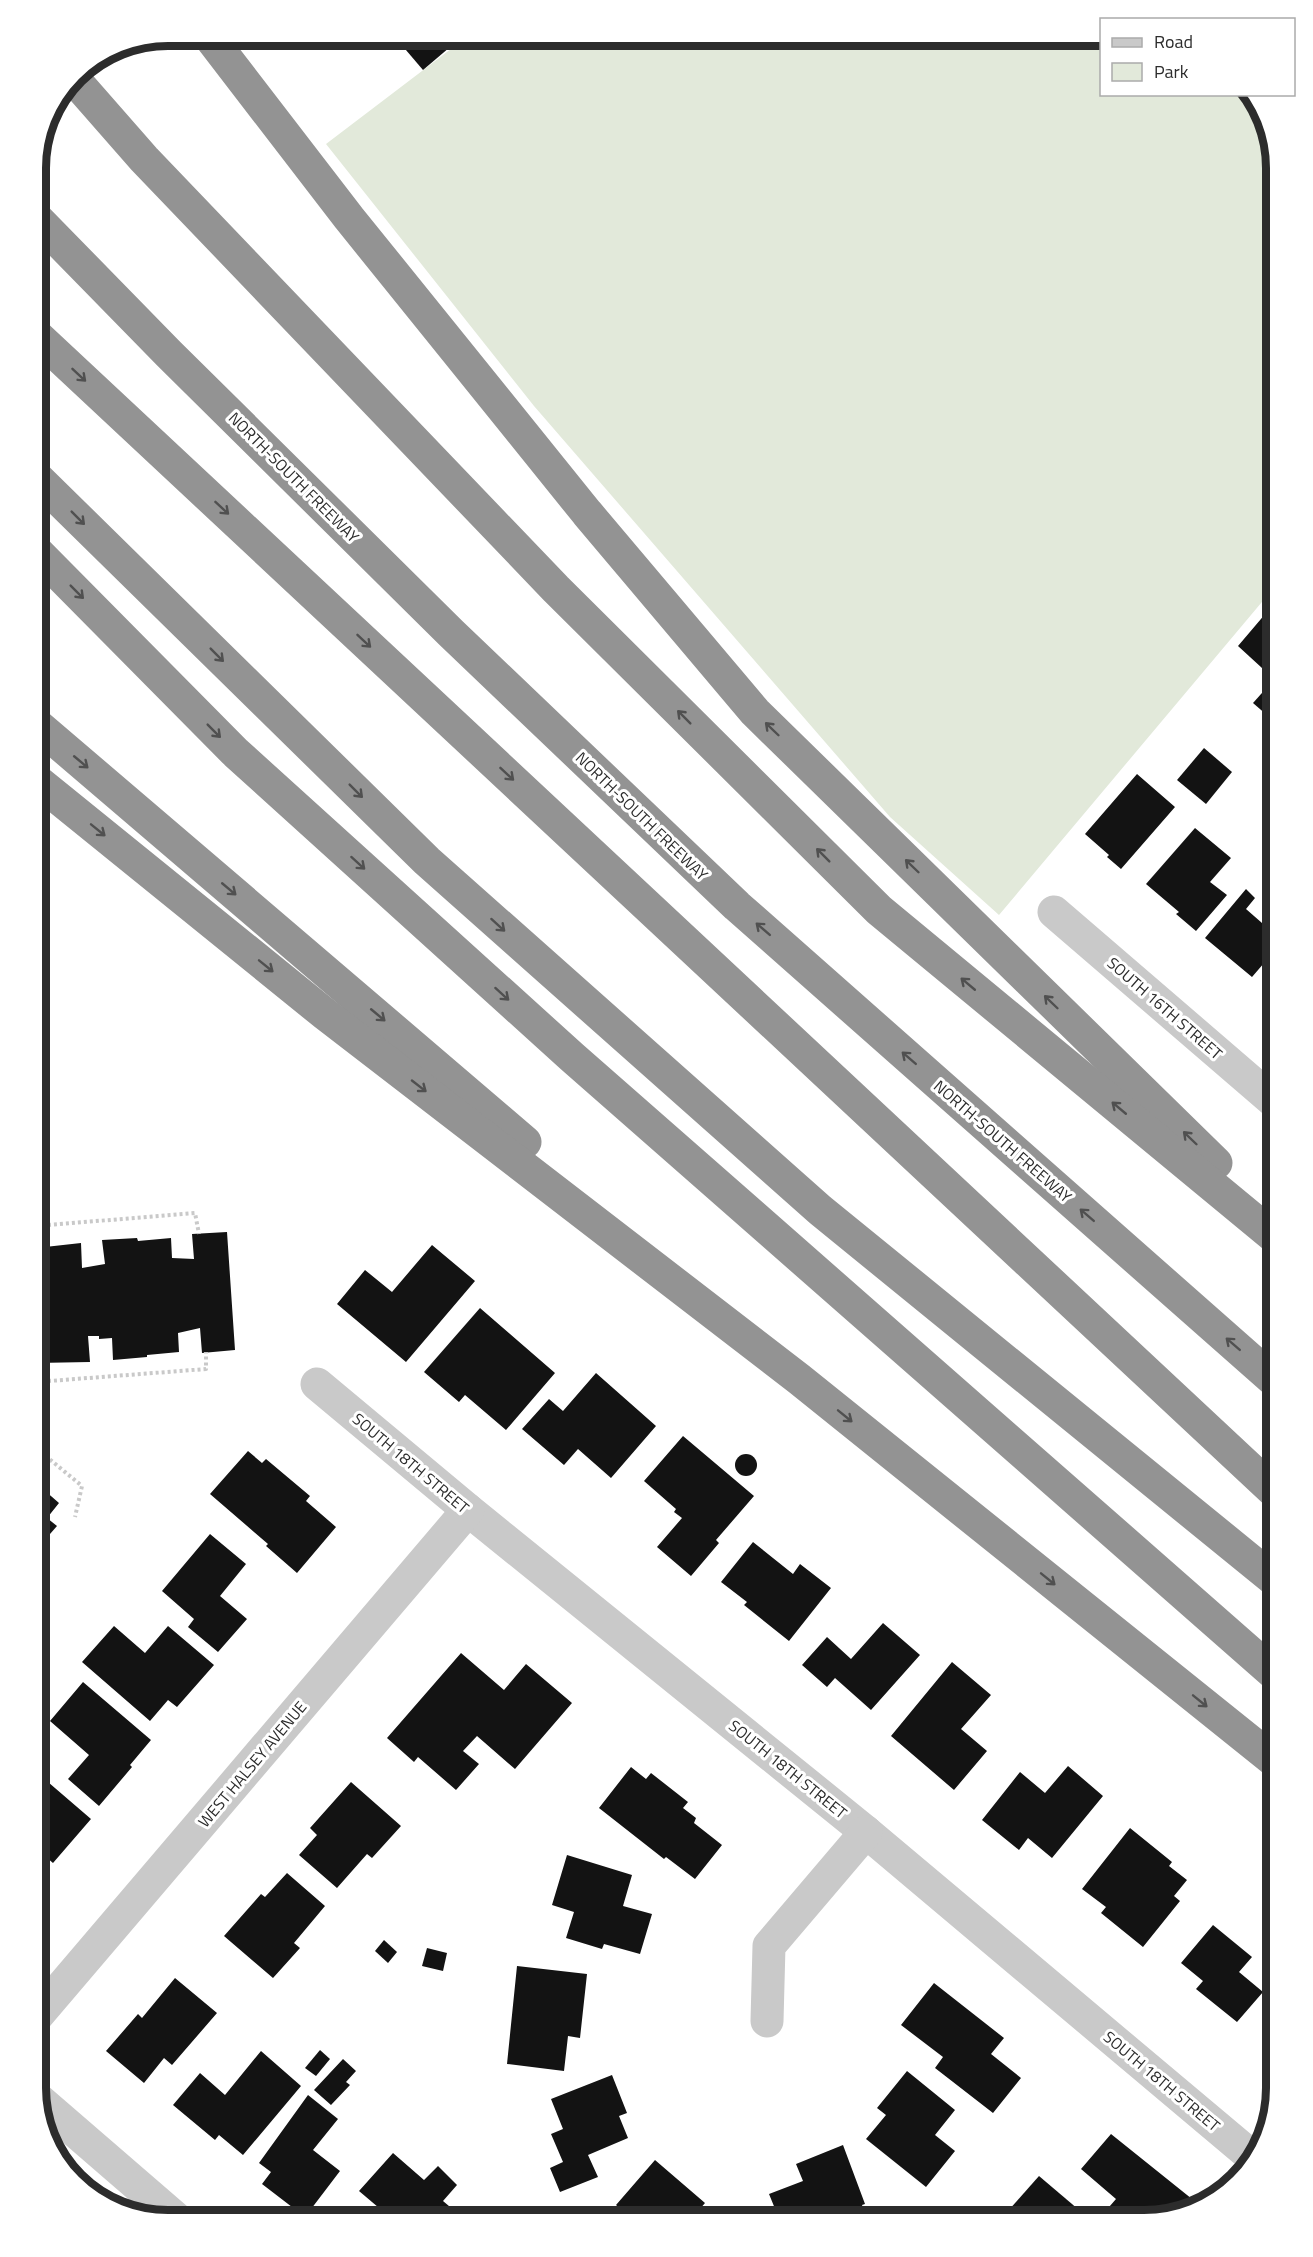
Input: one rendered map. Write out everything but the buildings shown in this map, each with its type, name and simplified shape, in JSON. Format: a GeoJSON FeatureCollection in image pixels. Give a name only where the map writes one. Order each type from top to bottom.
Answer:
{"type":"FeatureCollection","features":[{"type":"Feature","properties":{"kind":"highway"},"geometry":{"type":"LineString","coordinates":[[217,47],[364,237],[587,513],[755,712],[1266,1212]]}},
{"type":"Feature","properties":{"kind":"highway"},"geometry":{"type":"LineString","coordinates":[[83,81],[144,159]]}},
{"type":"Feature","properties":{"kind":"highway"},"geometry":{"type":"LineString","coordinates":[[79,85],[144,159],[556,590],[879,910],[1266,1230]]}},
{"type":"Feature","properties":{"kind":"highway","name":"NORTH-SOUTH FREEWAY"},"geometry":{"type":"LineString","coordinates":[[47,229],[169,354],[443,624],[737,906],[1266,1373]]}},
{"type":"Feature","properties":{"kind":"highway"},"geometry":{"type":"LineString","coordinates":[[47,345],[1266,1484]]}},
{"type":"Feature","properties":{"kind":"highway"},"geometry":{"type":"LineString","coordinates":[[47,488],[427,861],[820,1210],[1266,1573]]}},
{"type":"Feature","properties":{"kind":"highway"},"geometry":{"type":"LineString","coordinates":[[47,562],[236,753],[572,1057],[1266,1666]]}},
{"type":"Feature","properties":{"kind":"highway"},"geometry":{"type":"LineString","coordinates":[[47,733],[433,1062],[799,1379]]}},
{"type":"Feature","properties":{"kind":"highway"},"geometry":{"type":"LineString","coordinates":[[47,789],[325,1014],[799,1379],[1266,1754]]}},
{"type":"Feature","properties":{"kind":"street","name":"SOUTH 16TH STREET"},"geometry":{"type":"LineString","coordinates":[[1054,912],[1266,1095]]}},
{"type":"Feature","properties":{"kind":"street","name":"SOUTH 18TH STREET"},"geometry":{"type":"LineString","coordinates":[[317,1384],[468,1510],[866,1832],[1248,2153]]}},
{"type":"Feature","properties":{"kind":"street","name":"WEST HALSEY AVENUE"},"geometry":{"type":"LineString","coordinates":[[46,2005],[468,1510]]}},
{"type":"Feature","properties":{"kind":"street"},"geometry":{"type":"LineString","coordinates":[[768,2021],[769,1946],[866,1832]]}},
{"type":"Feature","properties":{"kind":"street"},"geometry":{"type":"LineString","coordinates":[[49,2109],[166,2210]]}},
{"type":"Feature","properties":{"kind":"path"},"geometry":{"type":"LineString","coordinates":[[46,1225],[195,1213],[199,1234]]}},
{"type":"Feature","properties":{"kind":"path"},"geometry":{"type":"LineString","coordinates":[[46,1381],[206,1369],[206,1353]]}},
{"type":"Feature","properties":{"kind":"path"},"geometry":{"type":"LineString","coordinates":[[46,1457],[82,1486],[75,1517]]}},
{"type":"Feature","properties":{"kind":"green space"},"geometry":{"type":"Polygon","coordinates":[[[454,47],[1100,47],[1100,96],[1242,96],[1254,115],[1262,137],[1266,168],[1266,597],[999,915],[890,817],[534,406],[326,144],[454,47]]]}}]}
